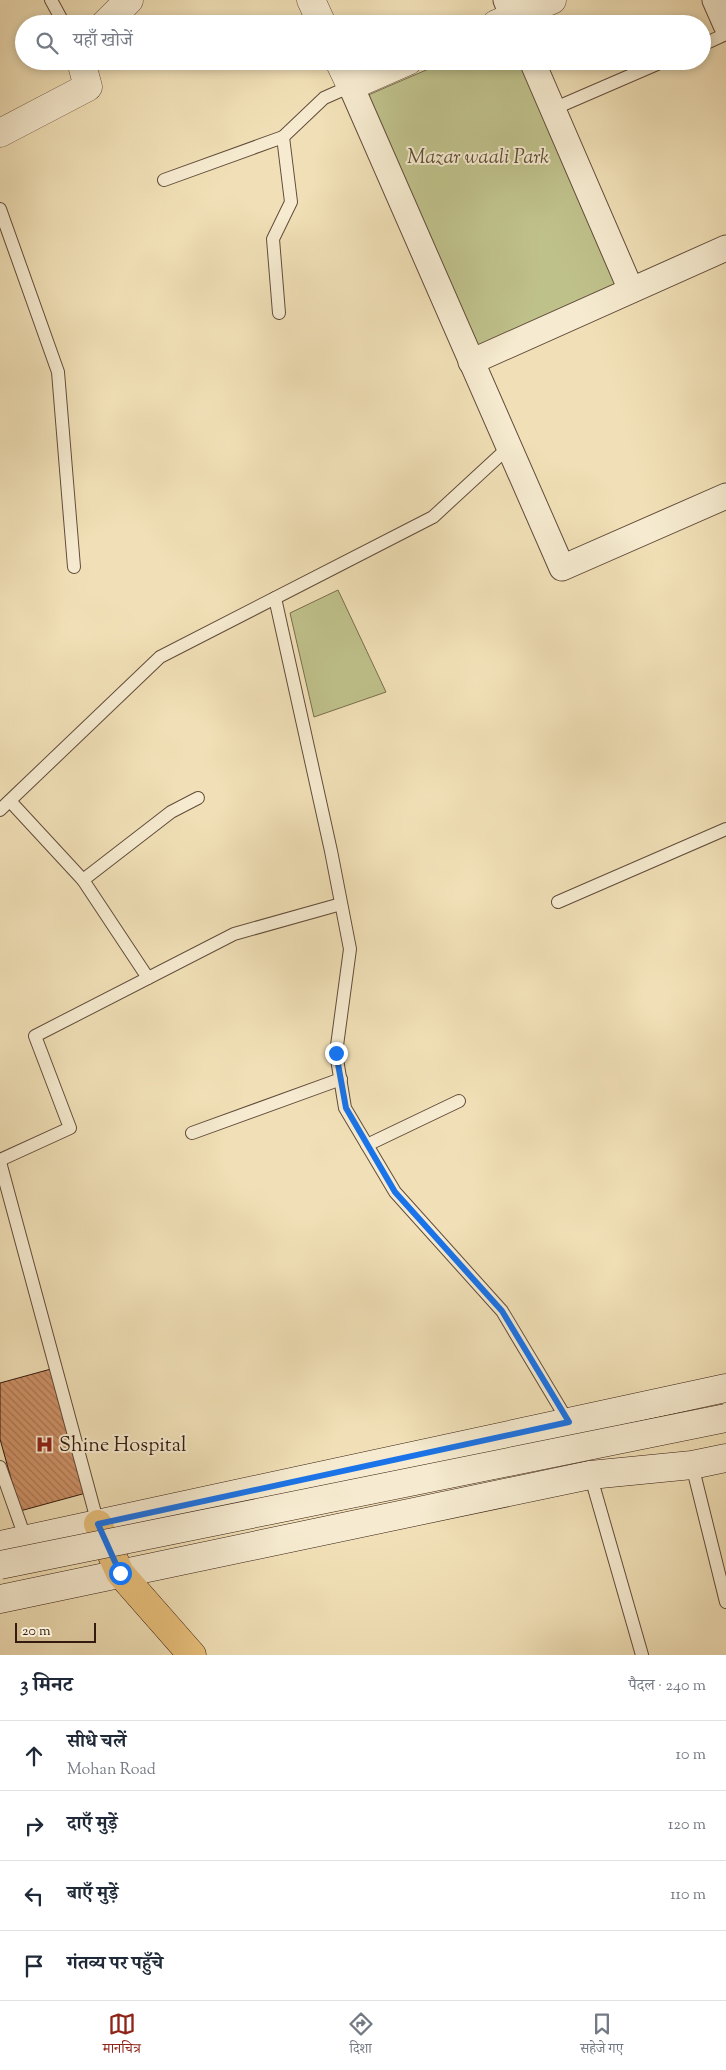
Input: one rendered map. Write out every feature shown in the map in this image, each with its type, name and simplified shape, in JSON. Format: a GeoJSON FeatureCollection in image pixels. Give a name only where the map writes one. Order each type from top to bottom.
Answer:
{"type":"FeatureCollection","features":[{"type":"Feature","properties":{"kind":"main road"},"geometry":{"type":"LineString","coordinates":[[114,15],[128,0]]}},
{"type":"Feature","properties":{"kind":"main road"},"geometry":{"type":"LineString","coordinates":[[311,0],[318,15]]}},
{"type":"Feature","properties":{"kind":"main road"},"geometry":{"type":"LineString","coordinates":[[511,15],[552,0]]}},
{"type":"Feature","properties":{"kind":"main road"},"geometry":{"type":"LineString","coordinates":[[0,133],[88,87],[83,70]]}},
{"type":"Feature","properties":{"kind":"main road"},"geometry":{"type":"LineString","coordinates":[[343,70],[351,86],[387,70]]}},
{"type":"Feature","properties":{"kind":"main road"},"geometry":{"type":"LineString","coordinates":[[13,1542],[573,1431],[726,1388]]}},
{"type":"Feature","properties":{"kind":"main road"},"geometry":{"type":"LineString","coordinates":[[0,1565],[726,1418]]}},
{"type":"Feature","properties":{"kind":"main road"},"geometry":{"type":"LineString","coordinates":[[0,1599],[587,1466],[692,1465],[726,1458]]}},
{"type":"Feature","properties":{"kind":"main road"},"geometry":{"type":"LineString","coordinates":[[98,1524],[120,1573],[192,1655]]}},
{"type":"Feature","properties":{"kind":"street"},"geometry":{"type":"LineString","coordinates":[[715,0],[726,25]]}},
{"type":"Feature","properties":{"kind":"street"},"geometry":{"type":"LineString","coordinates":[[536,70],[631,290]]}},
{"type":"Feature","properties":{"kind":"street"},"geometry":{"type":"LineString","coordinates":[[351,86],[562,568],[726,496]]}},
{"type":"Feature","properties":{"kind":"street"},"geometry":{"type":"LineString","coordinates":[[471,362],[726,248]]}},
{"type":"Feature","properties":{"kind":"lane"},"geometry":{"type":"LineString","coordinates":[[51,0],[59,15]]}},
{"type":"Feature","properties":{"kind":"lane"},"geometry":{"type":"LineString","coordinates":[[711,41],[726,34]]}},
{"type":"Feature","properties":{"kind":"lane"},"geometry":{"type":"LineString","coordinates":[[553,110],[644,70]]}},
{"type":"Feature","properties":{"kind":"lane"},"geometry":{"type":"LineString","coordinates":[[164,180],[283,137],[324,98],[351,86]]}},
{"type":"Feature","properties":{"kind":"lane"},"geometry":{"type":"LineString","coordinates":[[279,313],[273,239],[291,202],[283,137]]}},
{"type":"Feature","properties":{"kind":"lane"},"geometry":{"type":"LineString","coordinates":[[0,209],[58,372],[74,567]]}},
{"type":"Feature","properties":{"kind":"lane"},"geometry":{"type":"LineString","coordinates":[[0,810],[160,657],[433,517],[508,447]]}},
{"type":"Feature","properties":{"kind":"lane"},"geometry":{"type":"LineString","coordinates":[[275,598],[350,949],[336,1053],[346,1108],[395,1192],[502,1311],[573,1431],[587,1466],[642,1655]]}},
{"type":"Feature","properties":{"kind":"lane"},"geometry":{"type":"LineString","coordinates":[[83,880],[171,812],[198,798]]}},
{"type":"Feature","properties":{"kind":"lane"},"geometry":{"type":"LineString","coordinates":[[10,801],[83,880],[148,978]]}},
{"type":"Feature","properties":{"kind":"lane"},"geometry":{"type":"LineString","coordinates":[[558,902],[726,829]]}},
{"type":"Feature","properties":{"kind":"lane"},"geometry":{"type":"LineString","coordinates":[[98,1524],[0,1161],[70,1128],[35,1036],[234,934],[341,904]]}},
{"type":"Feature","properties":{"kind":"lane"},"geometry":{"type":"LineString","coordinates":[[192,1133],[341,1079]]}},
{"type":"Feature","properties":{"kind":"lane"},"geometry":{"type":"LineString","coordinates":[[367,1145],[459,1101]]}},
{"type":"Feature","properties":{"kind":"lane"},"geometry":{"type":"LineString","coordinates":[[692,1465],[726,1602]]}},
{"type":"Feature","properties":{"kind":"lane"},"geometry":{"type":"LineString","coordinates":[[0,1467],[13,1542]]}},
{"type":"Feature","properties":{"kind":"green space","name":"Mazar waali Park"},"geometry":{"type":"Polygon","coordinates":[[[426,70],[527,70],[621,287],[476,350],[366,96],[426,70]]]}},
{"type":"Feature","properties":{"kind":"green space"},"geometry":{"type":"Polygon","coordinates":[[[338,590],[386,692],[314,717],[290,613],[338,590]]]}},
{"type":"Feature","properties":{"kind":"building"},"geometry":{"type":"Polygon","coordinates":[[[51,1369],[86,1493],[20,1511],[0,1439],[0,1383],[51,1369]]]}},
{"type":"Feature","properties":{"kind":"place","name":"Shine Hospital"},"geometry":{"type":"Point","coordinates":[45,1444]}},
{"type":"Feature","properties":{"kind":"route"},"geometry":{"type":"LineString","coordinates":[[120,1573],[98,1524],[569,1422],[502,1311],[395,1192],[346,1108],[336,1053]]}}]}
